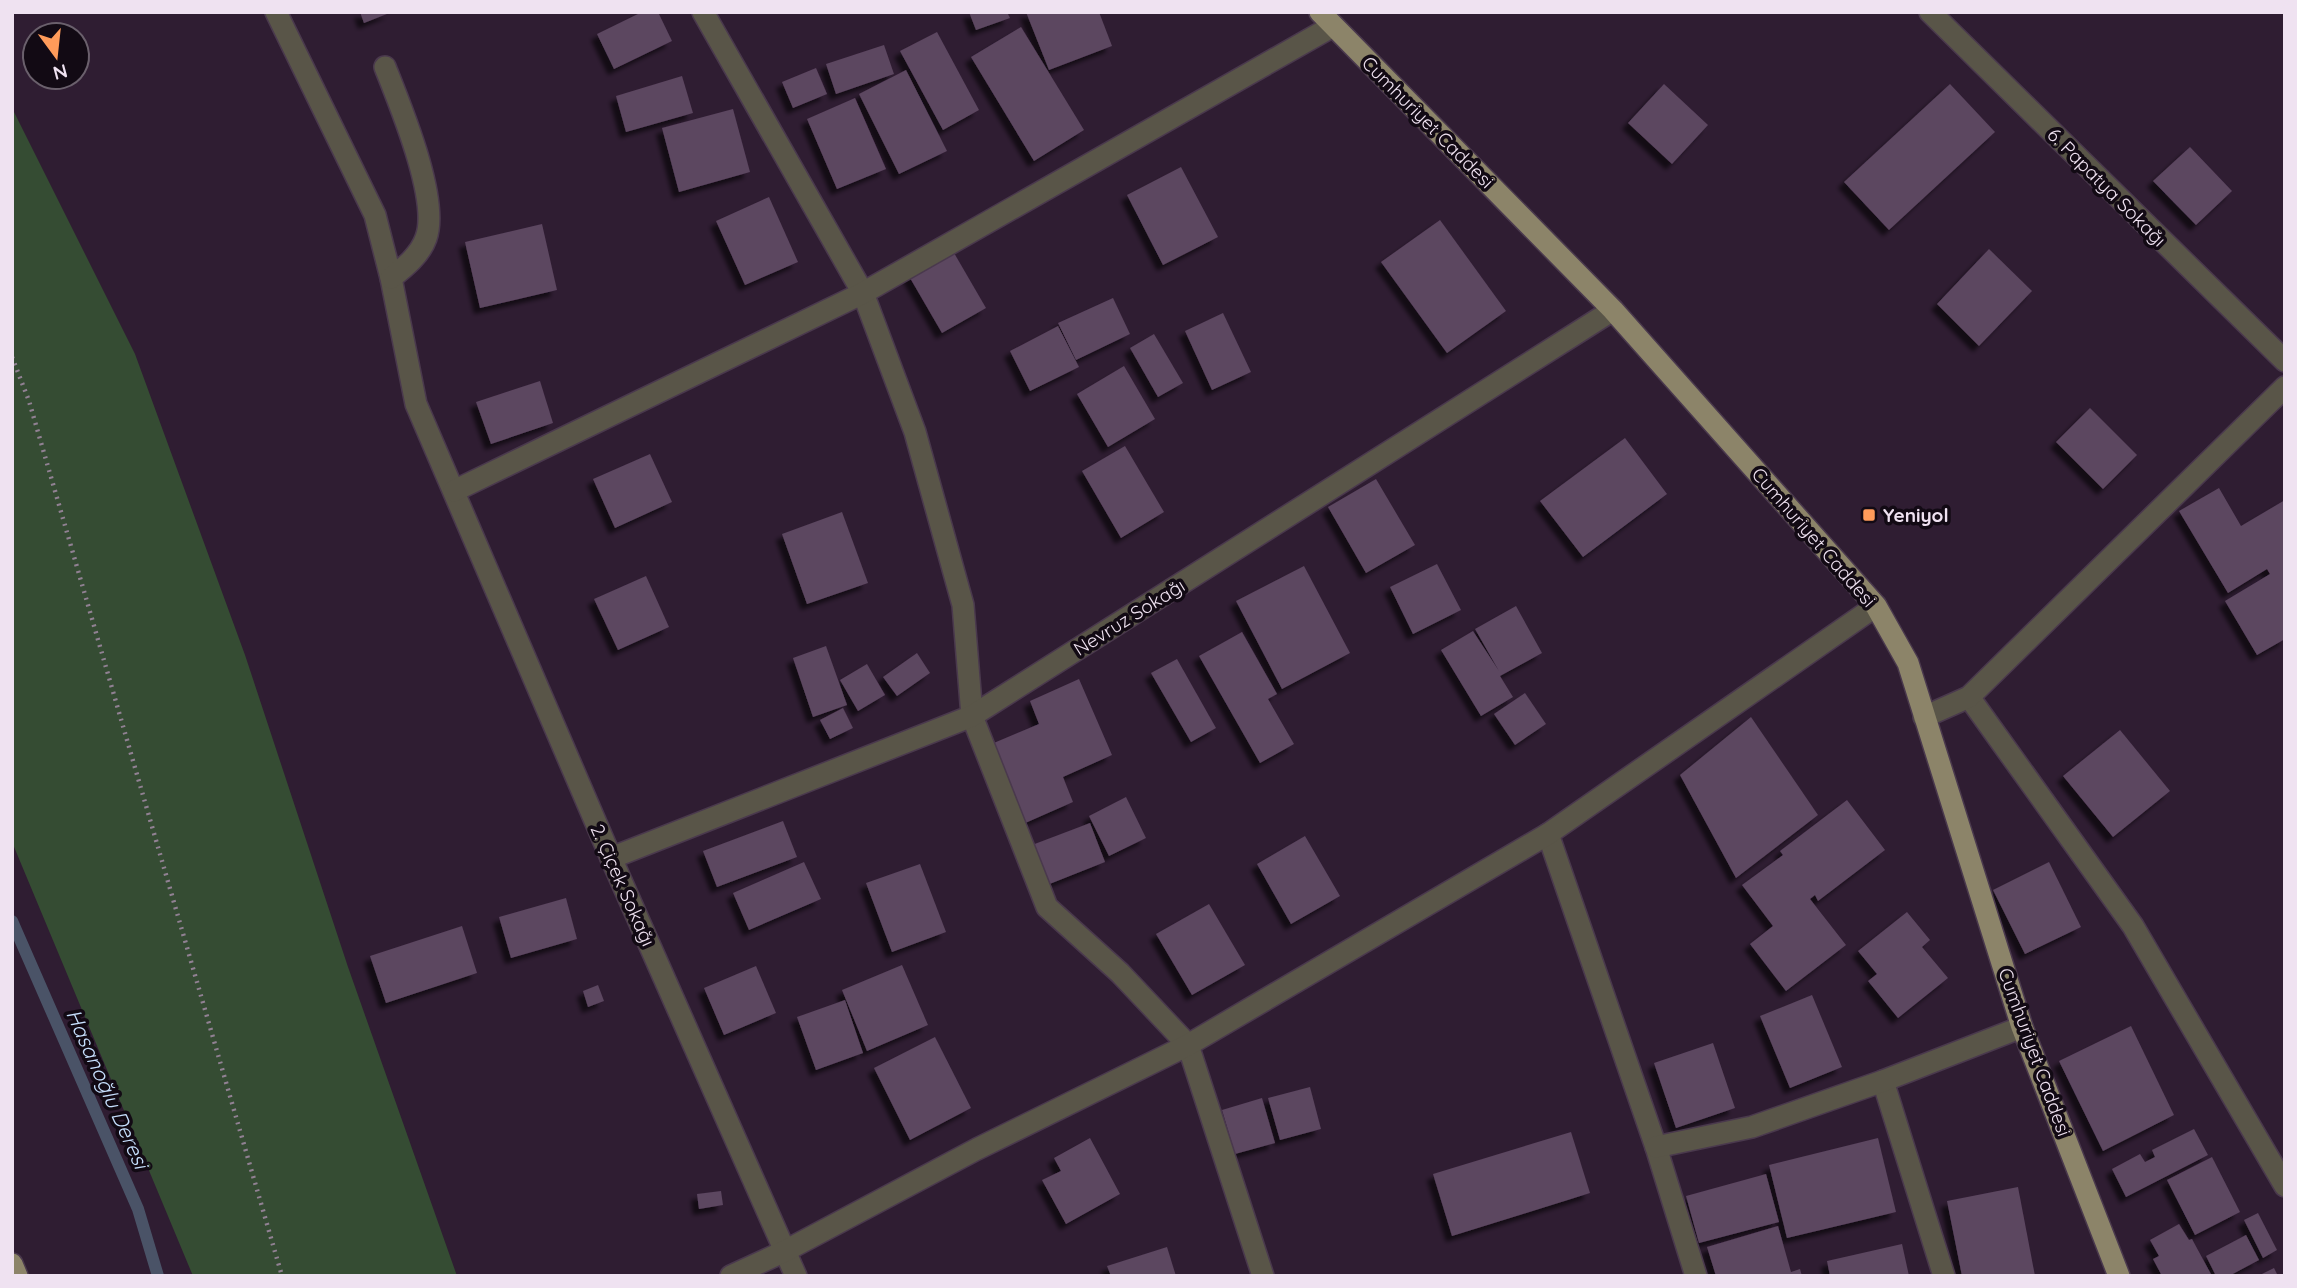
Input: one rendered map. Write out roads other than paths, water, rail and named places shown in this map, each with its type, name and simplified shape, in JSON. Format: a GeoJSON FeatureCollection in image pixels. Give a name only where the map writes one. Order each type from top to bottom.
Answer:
{"type":"FeatureCollection","features":[{"type":"Feature","properties":{"kind":"main road","name":"Cumhuriyet Caddesi"},"geometry":{"type":"LineString","coordinates":[[1326,19],[1614,310],[1876,606],[1908,663],[2022,1027],[2119,1276]]}},
{"type":"Feature","properties":{"kind":"main road"},"geometry":{"type":"LineString","coordinates":[[12,1264],[17,1276]]}},
{"type":"Feature","properties":{"kind":"street","name":"2. Çiçek Sokağı"},"geometry":{"type":"LineString","coordinates":[[276,12],[375,215],[391,278],[415,404],[611,858],[796,1276]]}},
{"type":"Feature","properties":{"kind":"street"},"geometry":{"type":"LineString","coordinates":[[703,12],[863,293],[915,432],[963,605],[972,716],[1047,907],[1120,973],[1188,1045],[1263,1276]]}},
{"type":"Feature","properties":{"kind":"street","name":"6. Papatya Sokağı"},"geometry":{"type":"LineString","coordinates":[[1930,12],[2285,362]]}},
{"type":"Feature","properties":{"kind":"street"},"geometry":{"type":"LineString","coordinates":[[454,491],[863,293],[1326,19]]}},
{"type":"Feature","properties":{"kind":"street"},"geometry":{"type":"LineString","coordinates":[[385,67],[408,127],[426,191],[429,222],[426,239],[410,263],[391,278]]}},
{"type":"Feature","properties":{"kind":"street","name":"Nevruz Sokağı"},"geometry":{"type":"LineString","coordinates":[[611,858],[972,716],[1614,310]]}},
{"type":"Feature","properties":{"kind":"street"},"geometry":{"type":"LineString","coordinates":[[1924,717],[1969,696],[2285,387]]}},
{"type":"Feature","properties":{"kind":"street"},"geometry":{"type":"LineString","coordinates":[[731,1276],[785,1251],[977,1149],[1188,1045],[1548,834],[1876,606]]}},
{"type":"Feature","properties":{"kind":"street"},"geometry":{"type":"LineString","coordinates":[[1969,696],[2133,926],[2285,1186]]}},
{"type":"Feature","properties":{"kind":"street"},"geometry":{"type":"LineString","coordinates":[[1548,834],[1656,1147],[1696,1276]]}},
{"type":"Feature","properties":{"kind":"street"},"geometry":{"type":"LineString","coordinates":[[1656,1147],[1752,1127],[1883,1081],[2022,1027]]}},
{"type":"Feature","properties":{"kind":"street"},"geometry":{"type":"LineString","coordinates":[[1883,1081],[1944,1276]]}},
{"type":"Feature","properties":{"kind":"waterway","name":"Hasanoğlu Deresi"},"geometry":{"type":"LineString","coordinates":[[12,921],[138,1209],[158,1276]]}},
{"type":"Feature","properties":{"kind":"place","name":"Yeniyol"},"geometry":{"type":"Point","coordinates":[1869,515]}}]}
